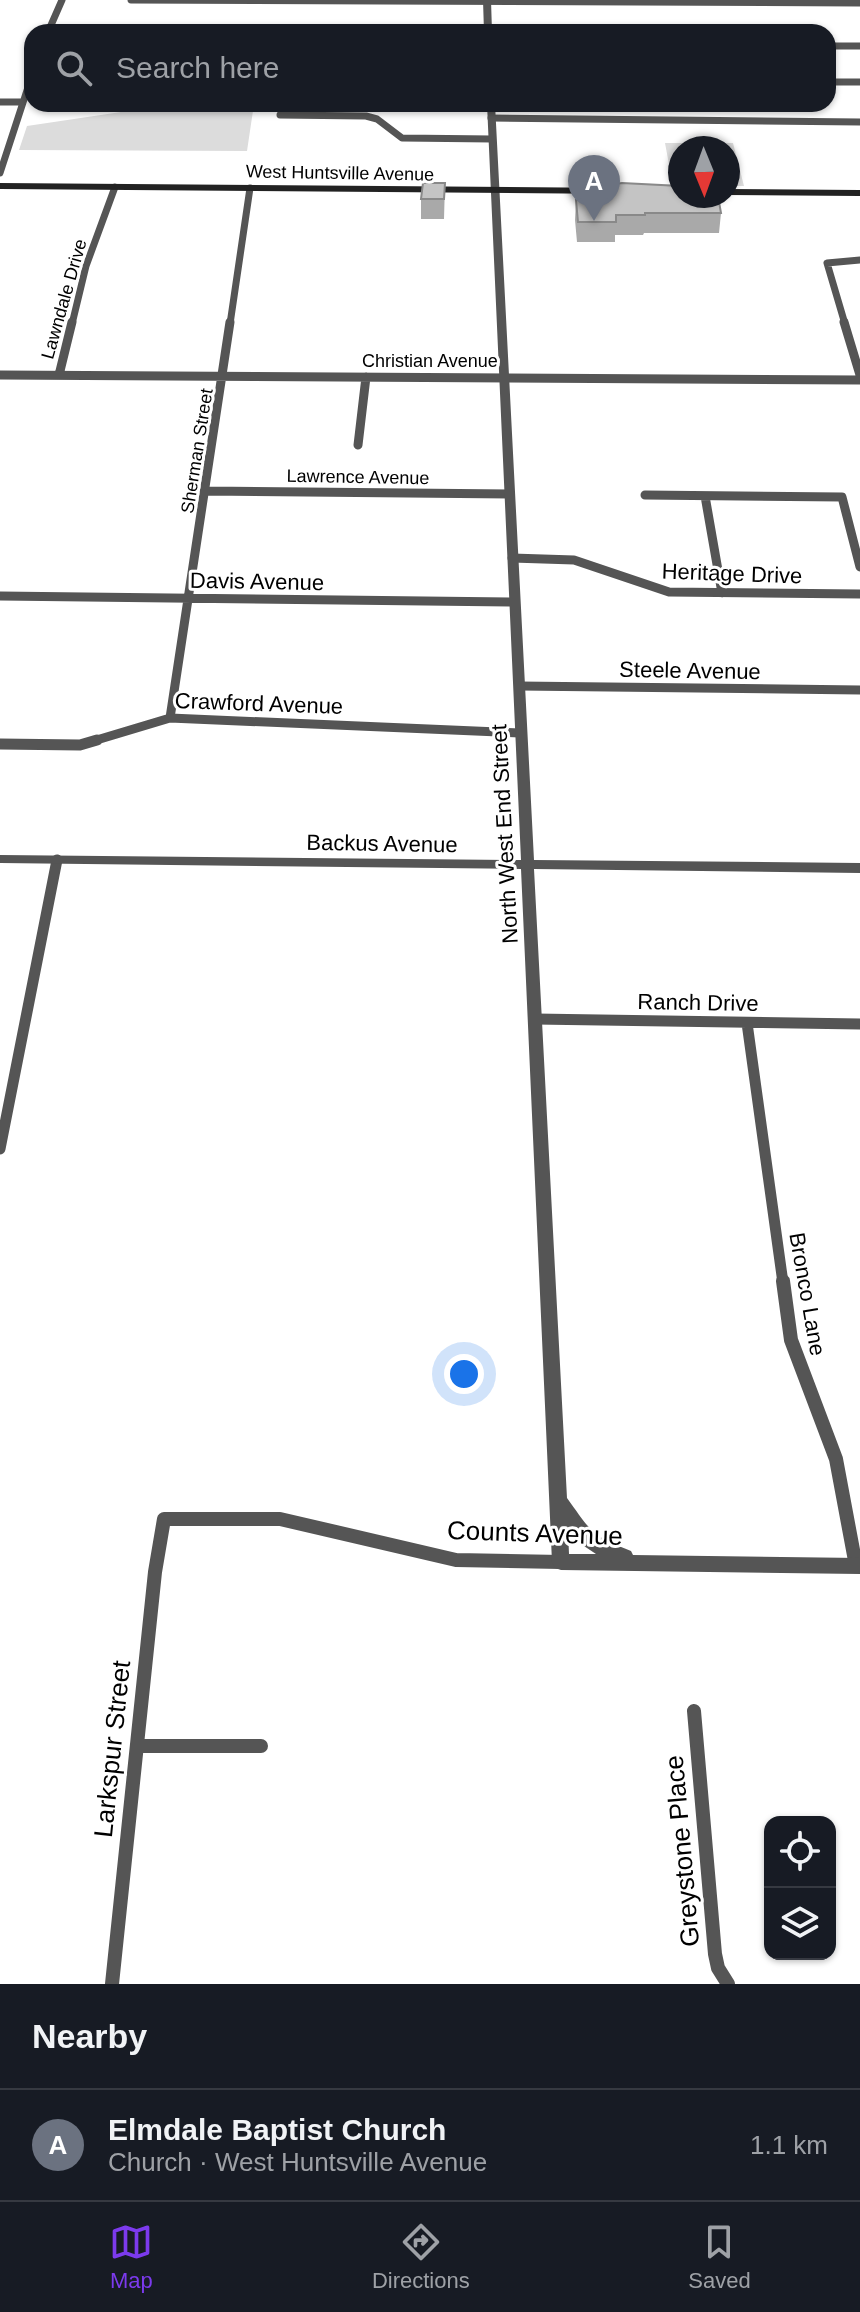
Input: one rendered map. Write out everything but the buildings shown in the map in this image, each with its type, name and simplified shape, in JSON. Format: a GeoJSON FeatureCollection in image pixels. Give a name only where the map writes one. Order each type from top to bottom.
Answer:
{"type":"FeatureCollection","features":[{"type":"Feature","properties":{"kind":"main road","name":"West Huntsville Avenue"},"geometry":{"type":"LineString","coordinates":[[0,186],[637,191]]}},
{"type":"Feature","properties":{"kind":"main road"},"geometry":{"type":"LineString","coordinates":[[740,192],[860,193]]}},
{"type":"Feature","properties":{"kind":"street"},"geometry":{"type":"LineString","coordinates":[[52,24],[62,0]]}},
{"type":"Feature","properties":{"kind":"street"},"geometry":{"type":"LineString","coordinates":[[131,0],[860,3]]}},
{"type":"Feature","properties":{"kind":"street"},"geometry":{"type":"LineString","coordinates":[[487,1],[488,24]]}},
{"type":"Feature","properties":{"kind":"street"},"geometry":{"type":"LineString","coordinates":[[836,46],[860,46]]}},
{"type":"Feature","properties":{"kind":"street"},"geometry":{"type":"LineString","coordinates":[[836,82],[860,82]]}},
{"type":"Feature","properties":{"kind":"street"},"geometry":{"type":"LineString","coordinates":[[0,173],[24,97]]}},
{"type":"Feature","properties":{"kind":"street"},"geometry":{"type":"LineString","coordinates":[[0,102],[22,102]]}},
{"type":"Feature","properties":{"kind":"street","name":"North West End Street"},"geometry":{"type":"LineString","coordinates":[[491,112],[561,1562]]}},
{"type":"Feature","properties":{"kind":"street"},"geometry":{"type":"LineString","coordinates":[[280,115],[366,116],[377,119],[402,138],[492,139]]}},
{"type":"Feature","properties":{"kind":"street"},"geometry":{"type":"LineString","coordinates":[[491,118],[860,122]]}},
{"type":"Feature","properties":{"kind":"street","name":"Lawndale Drive"},"geometry":{"type":"LineString","coordinates":[[59,375],[86,266],[115,187]]}},
{"type":"Feature","properties":{"kind":"street","name":"Sherman Street"},"geometry":{"type":"LineString","coordinates":[[170,718],[207,491],[250,188]]}},
{"type":"Feature","properties":{"kind":"street"},"geometry":{"type":"LineString","coordinates":[[860,260],[829,261],[827,265],[860,377]]}},
{"type":"Feature","properties":{"kind":"street"},"geometry":{"type":"LineString","coordinates":[[848,334],[860,334]]}},
{"type":"Feature","properties":{"kind":"street","name":"Christian Avenue"},"geometry":{"type":"LineString","coordinates":[[0,375],[860,377]]}},
{"type":"Feature","properties":{"kind":"street"},"geometry":{"type":"LineString","coordinates":[[358,445],[366,377]]}},
{"type":"Feature","properties":{"kind":"street","name":"Lawrence Avenue"},"geometry":{"type":"LineString","coordinates":[[207,491],[510,494]]}},
{"type":"Feature","properties":{"kind":"street"},"geometry":{"type":"LineString","coordinates":[[645,495],[842,497],[860,567]]}},
{"type":"Feature","properties":{"kind":"street"},"geometry":{"type":"LineString","coordinates":[[705,496],[722,593]]}},
{"type":"Feature","properties":{"kind":"street","name":"Heritage Drive"},"geometry":{"type":"LineString","coordinates":[[512,558],[574,560],[669,592],[860,594]]}},
{"type":"Feature","properties":{"kind":"street","name":"Davis Avenue"},"geometry":{"type":"LineString","coordinates":[[0,596],[514,602]]}},
{"type":"Feature","properties":{"kind":"street","name":"Steele Avenue"},"geometry":{"type":"LineString","coordinates":[[519,686],[860,690]]}},
{"type":"Feature","properties":{"kind":"street","name":"Crawford Avenue"},"geometry":{"type":"LineString","coordinates":[[0,744],[80,745],[170,718],[520,733]]}},
{"type":"Feature","properties":{"kind":"street","name":"Backus Avenue"},"geometry":{"type":"LineString","coordinates":[[0,859],[860,868]]}},
{"type":"Feature","properties":{"kind":"street"},"geometry":{"type":"LineString","coordinates":[[0,1149],[57,860]]}},
{"type":"Feature","properties":{"kind":"street","name":"Ranch Drive"},"geometry":{"type":"LineString","coordinates":[[535,1019],[860,1024]]}},
{"type":"Feature","properties":{"kind":"street","name":"Bronco Lane"},"geometry":{"type":"LineString","coordinates":[[747,1023],[791,1340],[836,1459],[858,1566]]}},
{"type":"Feature","properties":{"kind":"street"},"geometry":{"type":"LineString","coordinates":[[0,1071],[16,1071]]}},
{"type":"Feature","properties":{"kind":"street"},"geometry":{"type":"LineString","coordinates":[[558,1495],[569,1521],[592,1544],[604,1551],[649,1563]]}},
{"type":"Feature","properties":{"kind":"street","name":"Counts Avenue"},"geometry":{"type":"LineString","coordinates":[[164,1519],[280,1519],[441,1558],[858,1566]]}},
{"type":"Feature","properties":{"kind":"street","name":"Larkspur Street"},"geometry":{"type":"LineString","coordinates":[[112,1984],[155,1572],[164,1519]]}},
{"type":"Feature","properties":{"kind":"street","name":"Greystone Place"},"geometry":{"type":"LineString","coordinates":[[694,1711],[715,1954],[718,1968],[728,1984]]}},
{"type":"Feature","properties":{"kind":"street"},"geometry":{"type":"LineString","coordinates":[[137,1746],[261,1746]]}},
{"type":"Feature","properties":{"kind":"shaded area"},"geometry":{"type":"Polygon","coordinates":[[[121,112],[253,112],[247,151],[19,150],[27,126],[121,112]]]}},
{"type":"Feature","properties":{"kind":"place","name":"Elmdale Baptist Church"},"geometry":{"type":"Point","coordinates":[594,221]}}]}
